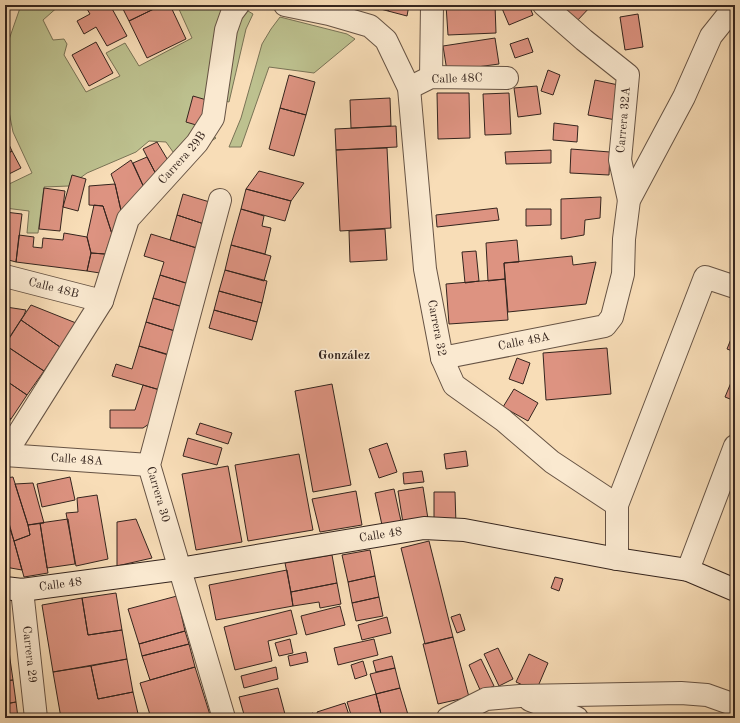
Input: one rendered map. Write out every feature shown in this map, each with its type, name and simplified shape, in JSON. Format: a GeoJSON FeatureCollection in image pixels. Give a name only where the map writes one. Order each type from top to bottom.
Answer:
{"type":"FeatureCollection","features":[{"type":"Feature","properties":{"kind":"street","name":"Carrera 29B"},"geometry":{"type":"LineString","coordinates":[[5,455],[102,301],[128,219],[197,143],[213,118],[226,30],[232,13],[238,5]]}},
{"type":"Feature","properties":{"kind":"street","name":"Carrera 32"},"geometry":{"type":"LineString","coordinates":[[285,5],[329,14],[370,26],[386,40],[409,88],[425,269],[442,358],[454,386],[503,420],[552,462],[617,505]]}},
{"type":"Feature","properties":{"kind":"street"},"geometry":{"type":"LineString","coordinates":[[431,77],[432,5]]}},
{"type":"Feature","properties":{"kind":"street","name":"Carrera 32A"},"geometry":{"type":"LineString","coordinates":[[544,5],[584,40],[628,75],[620,160],[629,200],[624,239],[623,274],[612,317],[605,326]]}},
{"type":"Feature","properties":{"kind":"street","name":"Carrera 32A"},"geometry":{"type":"LineString","coordinates":[[629,200],[684,97],[711,36],[735,6]]}},
{"type":"Feature","properties":{"kind":"street","name":"Calle 48C"},"geometry":{"type":"LineString","coordinates":[[409,88],[431,77],[507,78]]}},
{"type":"Feature","properties":{"kind":"street","name":"Carrera 30"},"geometry":{"type":"LineString","coordinates":[[220,200],[149,465],[224,718]]}},
{"type":"Feature","properties":{"kind":"street","name":"Calle 48B"},"geometry":{"type":"LineString","coordinates":[[5,276],[102,301]]}},
{"type":"Feature","properties":{"kind":"street"},"geometry":{"type":"LineString","coordinates":[[618,559],[617,505],[705,276],[735,287]]}},
{"type":"Feature","properties":{"kind":"street","name":"Calle 48A"},"geometry":{"type":"LineString","coordinates":[[442,358],[605,326]]}},
{"type":"Feature","properties":{"kind":"street"},"geometry":{"type":"LineString","coordinates":[[688,570],[735,446]]}},
{"type":"Feature","properties":{"kind":"street","name":"Calle 48A"},"geometry":{"type":"LineString","coordinates":[[5,455],[149,465]]}},
{"type":"Feature","properties":{"kind":"street","name":"Calle 48"},"geometry":{"type":"LineString","coordinates":[[13,589],[179,569],[424,528],[464,530],[618,559],[688,570],[735,590]]}},
{"type":"Feature","properties":{"kind":"street","name":"Carrera 29"},"geometry":{"type":"LineString","coordinates":[[13,589],[36,718]]}},
{"type":"Feature","properties":{"kind":"street"},"geometry":{"type":"LineString","coordinates":[[448,718],[486,700],[520,696],[681,693],[707,695],[735,705]]}},
{"type":"Feature","properties":{"kind":"street"},"geometry":{"type":"LineString","coordinates":[[520,696],[577,718]]}},
{"type":"Feature","properties":{"kind":"green space"},"geometry":{"type":"Polygon","coordinates":[[[27,5],[60,5],[43,20],[53,40],[64,39],[67,44],[64,55],[86,92],[120,76],[106,53],[125,43],[139,66],[192,38],[178,7],[180,5],[238,5],[253,14],[246,29],[229,102],[209,97],[200,130],[216,138],[193,153],[178,159],[166,142],[149,141],[136,152],[87,173],[69,186],[44,187],[38,233],[27,233],[29,211],[5,208],[5,186],[32,173],[13,132],[5,91],[5,51],[20,8],[27,5]]]}},
{"type":"Feature","properties":{"kind":"green space"},"geometry":{"type":"Polygon","coordinates":[[[280,17],[347,34],[355,39],[314,73],[269,67],[241,147],[229,147],[241,118],[262,44],[280,17]]]}},
{"type":"Feature","properties":{"kind":"building"},"geometry":{"type":"Polygon","coordinates":[[[95,5],[110,5],[127,36],[107,46],[96,27],[84,34],[77,21],[90,14],[87,9],[95,5]]]}},
{"type":"Feature","properties":{"kind":"building"},"geometry":{"type":"Polygon","coordinates":[[[121,5],[162,5],[129,21],[121,5]]]}},
{"type":"Feature","properties":{"kind":"building"},"geometry":{"type":"Polygon","coordinates":[[[162,5],[170,5],[186,39],[147,58],[129,21],[162,5]]]}},
{"type":"Feature","properties":{"kind":"building"},"geometry":{"type":"Polygon","coordinates":[[[373,5],[389,5],[388,11],[373,7],[373,5]]]}},
{"type":"Feature","properties":{"kind":"building"},"geometry":{"type":"Polygon","coordinates":[[[389,5],[409,5],[407,16],[388,11],[389,5]]]}},
{"type":"Feature","properties":{"kind":"building"},"geometry":{"type":"Polygon","coordinates":[[[446,5],[495,5],[496,33],[448,35],[446,5]]]}},
{"type":"Feature","properties":{"kind":"building"},"geometry":{"type":"Polygon","coordinates":[[[529,5],[533,15],[509,25],[501,6],[529,5]]]}},
{"type":"Feature","properties":{"kind":"building"},"geometry":{"type":"Polygon","coordinates":[[[566,5],[592,5],[575,23],[561,10],[566,5]]]}},
{"type":"Feature","properties":{"kind":"building"},"geometry":{"type":"Polygon","coordinates":[[[638,14],[643,47],[625,50],[620,17],[638,14]]]}},
{"type":"Feature","properties":{"kind":"building"},"geometry":{"type":"Polygon","coordinates":[[[495,38],[499,64],[447,71],[443,46],[495,38]]]}},
{"type":"Feature","properties":{"kind":"building"},"geometry":{"type":"Polygon","coordinates":[[[528,38],[533,52],[515,58],[510,44],[528,38]]]}},
{"type":"Feature","properties":{"kind":"building"},"geometry":{"type":"Polygon","coordinates":[[[96,42],[113,73],[89,86],[72,55],[96,42]]]}},
{"type":"Feature","properties":{"kind":"building"},"geometry":{"type":"Polygon","coordinates":[[[548,70],[560,75],[553,95],[541,91],[548,70]]]}},
{"type":"Feature","properties":{"kind":"building"},"geometry":{"type":"Polygon","coordinates":[[[289,75],[315,82],[306,115],[280,108],[289,75]]]}},
{"type":"Feature","properties":{"kind":"building"},"geometry":{"type":"Polygon","coordinates":[[[595,80],[623,86],[616,120],[588,115],[595,80]]]}},
{"type":"Feature","properties":{"kind":"building"},"geometry":{"type":"Polygon","coordinates":[[[537,86],[541,114],[518,117],[514,88],[537,86]]]}},
{"type":"Feature","properties":{"kind":"building"},"geometry":{"type":"Polygon","coordinates":[[[437,93],[469,93],[470,138],[438,139],[437,93]]]}},
{"type":"Feature","properties":{"kind":"building"},"geometry":{"type":"Polygon","coordinates":[[[509,93],[511,134],[485,135],[483,94],[509,93]]]}},
{"type":"Feature","properties":{"kind":"building"},"geometry":{"type":"Polygon","coordinates":[[[193,96],[210,101],[203,127],[186,122],[193,96]]]}},
{"type":"Feature","properties":{"kind":"building"},"geometry":{"type":"Polygon","coordinates":[[[390,98],[391,126],[351,128],[350,100],[390,98]]]}},
{"type":"Feature","properties":{"kind":"building"},"geometry":{"type":"Polygon","coordinates":[[[280,108],[306,115],[294,156],[269,149],[280,108]]]}},
{"type":"Feature","properties":{"kind":"building"},"geometry":{"type":"Polygon","coordinates":[[[554,123],[578,126],[577,142],[553,140],[554,123]]]}},
{"type":"Feature","properties":{"kind":"building"},"geometry":{"type":"Polygon","coordinates":[[[396,126],[397,147],[336,150],[335,129],[396,126]]]}},
{"type":"Feature","properties":{"kind":"building"},"geometry":{"type":"Polygon","coordinates":[[[5,136],[12,151],[5,155],[5,136]]]}},
{"type":"Feature","properties":{"kind":"building"},"geometry":{"type":"Polygon","coordinates":[[[157,142],[172,167],[159,180],[143,149],[157,142]]]}},
{"type":"Feature","properties":{"kind":"building"},"geometry":{"type":"Polygon","coordinates":[[[387,148],[391,228],[340,231],[336,150],[387,148]]]}},
{"type":"Feature","properties":{"kind":"building"},"geometry":{"type":"Polygon","coordinates":[[[571,149],[610,152],[609,175],[570,173],[571,149]]]}},
{"type":"Feature","properties":{"kind":"building"},"geometry":{"type":"Polygon","coordinates":[[[551,150],[551,163],[506,164],[505,152],[551,150]]]}},
{"type":"Feature","properties":{"kind":"building"},"geometry":{"type":"Polygon","coordinates":[[[12,151],[21,168],[5,176],[5,155],[12,151]]]}},
{"type":"Feature","properties":{"kind":"building"},"geometry":{"type":"Polygon","coordinates":[[[147,157],[159,180],[146,192],[133,163],[147,157]]]}},
{"type":"Feature","properties":{"kind":"building"},"geometry":{"type":"Polygon","coordinates":[[[131,160],[146,192],[122,215],[115,184],[111,174],[131,160]]]}},
{"type":"Feature","properties":{"kind":"building"},"geometry":{"type":"Polygon","coordinates":[[[259,171],[304,183],[291,201],[246,189],[259,171]]]}},
{"type":"Feature","properties":{"kind":"building"},"geometry":{"type":"Polygon","coordinates":[[[72,175],[86,179],[78,211],[63,207],[72,175]]]}},
{"type":"Feature","properties":{"kind":"building"},"geometry":{"type":"Polygon","coordinates":[[[115,184],[122,215],[112,234],[103,206],[89,205],[89,186],[115,184]]]}},
{"type":"Feature","properties":{"kind":"building"},"geometry":{"type":"Polygon","coordinates":[[[44,188],[65,191],[60,231],[39,229],[44,188]]]}},
{"type":"Feature","properties":{"kind":"building"},"geometry":{"type":"Polygon","coordinates":[[[246,189],[291,201],[285,221],[241,209],[246,189]]]}},
{"type":"Feature","properties":{"kind":"building"},"geometry":{"type":"Polygon","coordinates":[[[183,194],[213,203],[207,225],[177,215],[183,194]]]}},
{"type":"Feature","properties":{"kind":"building"},"geometry":{"type":"Polygon","coordinates":[[[601,197],[600,218],[585,220],[584,235],[561,239],[561,199],[601,197]]]}},
{"type":"Feature","properties":{"kind":"building"},"geometry":{"type":"Polygon","coordinates":[[[94,205],[103,206],[112,234],[105,254],[91,253],[87,237],[94,205]]]}},
{"type":"Feature","properties":{"kind":"building"},"geometry":{"type":"Polygon","coordinates":[[[497,208],[499,220],[437,227],[436,215],[497,208]]]}},
{"type":"Feature","properties":{"kind":"building"},"geometry":{"type":"Polygon","coordinates":[[[241,209],[264,216],[262,226],[271,228],[265,254],[231,245],[241,209]]]}},
{"type":"Feature","properties":{"kind":"building"},"geometry":{"type":"Polygon","coordinates":[[[526,209],[551,209],[551,225],[526,226],[526,209]]]}},
{"type":"Feature","properties":{"kind":"building"},"geometry":{"type":"Polygon","coordinates":[[[5,212],[22,214],[16,262],[5,259],[5,212]]]}},
{"type":"Feature","properties":{"kind":"building"},"geometry":{"type":"Polygon","coordinates":[[[177,215],[207,225],[200,249],[170,240],[177,215]]]}},
{"type":"Feature","properties":{"kind":"building"},"geometry":{"type":"Polygon","coordinates":[[[385,229],[387,260],[350,262],[349,231],[385,229]]]}},
{"type":"Feature","properties":{"kind":"building"},"geometry":{"type":"Polygon","coordinates":[[[64,233],[87,237],[91,253],[87,271],[16,262],[19,235],[34,237],[33,247],[42,248],[43,238],[63,240],[64,233]]]}},
{"type":"Feature","properties":{"kind":"building"},"geometry":{"type":"Polygon","coordinates":[[[151,234],[200,249],[189,284],[160,275],[164,262],[144,256],[151,234]]]}},
{"type":"Feature","properties":{"kind":"building"},"geometry":{"type":"Polygon","coordinates":[[[517,240],[519,262],[504,263],[505,279],[488,281],[486,243],[517,240]]]}},
{"type":"Feature","properties":{"kind":"building"},"geometry":{"type":"Polygon","coordinates":[[[231,245],[271,256],[264,281],[225,270],[231,245]]]}},
{"type":"Feature","properties":{"kind":"building"},"geometry":{"type":"Polygon","coordinates":[[[476,251],[479,281],[465,283],[462,252],[476,251]]]}},
{"type":"Feature","properties":{"kind":"building"},"geometry":{"type":"Polygon","coordinates":[[[91,253],[105,254],[100,273],[87,271],[91,253]]]}},
{"type":"Feature","properties":{"kind":"building"},"geometry":{"type":"Polygon","coordinates":[[[572,256],[573,265],[596,262],[586,304],[508,312],[504,263],[572,256]]]}},
{"type":"Feature","properties":{"kind":"building"},"geometry":{"type":"Polygon","coordinates":[[[225,270],[267,281],[262,303],[219,291],[225,270]]]}},
{"type":"Feature","properties":{"kind":"building"},"geometry":{"type":"Polygon","coordinates":[[[160,275],[189,284],[183,307],[153,298],[160,275]]]}},
{"type":"Feature","properties":{"kind":"building"},"geometry":{"type":"Polygon","coordinates":[[[505,279],[508,320],[449,324],[446,284],[505,279]]]}},
{"type":"Feature","properties":{"kind":"building"},"geometry":{"type":"Polygon","coordinates":[[[219,291],[262,303],[257,322],[214,310],[219,291]]]}},
{"type":"Feature","properties":{"kind":"building"},"geometry":{"type":"Polygon","coordinates":[[[153,298],[183,307],[175,331],[146,322],[153,298]]]}},
{"type":"Feature","properties":{"kind":"building"},"geometry":{"type":"Polygon","coordinates":[[[31,305],[76,323],[60,347],[21,320],[31,305]]]}},
{"type":"Feature","properties":{"kind":"building"},"geometry":{"type":"Polygon","coordinates":[[[6,307],[26,310],[9,338],[5,338],[6,307]]]}},
{"type":"Feature","properties":{"kind":"building"},"geometry":{"type":"Polygon","coordinates":[[[214,310],[257,322],[252,340],[209,328],[214,310]]]}},
{"type":"Feature","properties":{"kind":"building"},"geometry":{"type":"Polygon","coordinates":[[[21,320],[60,347],[44,371],[5,345],[21,320]]]}},
{"type":"Feature","properties":{"kind":"building"},"geometry":{"type":"Polygon","coordinates":[[[146,322],[175,331],[168,355],[139,346],[146,322]]]}},
{"type":"Feature","properties":{"kind":"building"},"geometry":{"type":"Polygon","coordinates":[[[731,339],[735,341],[735,352],[727,349],[731,339]]]}},
{"type":"Feature","properties":{"kind":"building"},"geometry":{"type":"Polygon","coordinates":[[[5,345],[44,371],[27,395],[5,380],[5,345]]]}},
{"type":"Feature","properties":{"kind":"building"},"geometry":{"type":"Polygon","coordinates":[[[139,346],[170,355],[160,390],[112,376],[116,364],[132,369],[139,346]]]}},
{"type":"Feature","properties":{"kind":"building"},"geometry":{"type":"Polygon","coordinates":[[[607,348],[611,394],[546,400],[543,353],[607,348]]]}},
{"type":"Feature","properties":{"kind":"building"},"geometry":{"type":"Polygon","coordinates":[[[517,358],[530,363],[523,384],[509,379],[517,358]]]}},
{"type":"Feature","properties":{"kind":"building"},"geometry":{"type":"Polygon","coordinates":[[[735,373],[735,401],[725,397],[735,373]]]}},
{"type":"Feature","properties":{"kind":"building"},"geometry":{"type":"Polygon","coordinates":[[[5,380],[27,395],[11,419],[5,415],[5,380]]]}},
{"type":"Feature","properties":{"kind":"building"},"geometry":{"type":"Polygon","coordinates":[[[332,384],[351,485],[313,492],[295,391],[332,384]]]}},
{"type":"Feature","properties":{"kind":"building"},"geometry":{"type":"Polygon","coordinates":[[[143,385],[160,390],[149,424],[143,428],[110,428],[110,410],[135,410],[143,385]]]}},
{"type":"Feature","properties":{"kind":"building"},"geometry":{"type":"Polygon","coordinates":[[[514,389],[538,403],[528,421],[503,407],[514,389]]]}},
{"type":"Feature","properties":{"kind":"building"},"geometry":{"type":"Polygon","coordinates":[[[5,415],[11,419],[5,428],[5,415]]]}},
{"type":"Feature","properties":{"kind":"building"},"geometry":{"type":"Polygon","coordinates":[[[200,423],[232,433],[228,444],[196,434],[200,423]]]}},
{"type":"Feature","properties":{"kind":"building"},"geometry":{"type":"Polygon","coordinates":[[[188,438],[222,448],[217,465],[183,456],[188,438]]]}},
{"type":"Feature","properties":{"kind":"building"},"geometry":{"type":"Polygon","coordinates":[[[387,443],[397,472],[379,478],[369,449],[387,443]]]}},
{"type":"Feature","properties":{"kind":"building"},"geometry":{"type":"Polygon","coordinates":[[[466,451],[468,466],[446,469],[444,454],[466,451]]]}},
{"type":"Feature","properties":{"kind":"building"},"geometry":{"type":"Polygon","coordinates":[[[299,454],[313,530],[248,541],[235,465],[299,454]]]}},
{"type":"Feature","properties":{"kind":"building"},"geometry":{"type":"Polygon","coordinates":[[[228,466],[242,542],[196,550],[182,474],[228,466]]]}},
{"type":"Feature","properties":{"kind":"building"},"geometry":{"type":"Polygon","coordinates":[[[422,471],[424,482],[404,484],[403,473],[422,471]]]}},
{"type":"Feature","properties":{"kind":"building"},"geometry":{"type":"Polygon","coordinates":[[[13,477],[30,535],[14,541],[5,514],[5,478],[13,477]]]}},
{"type":"Feature","properties":{"kind":"building"},"geometry":{"type":"Polygon","coordinates":[[[70,477],[75,500],[42,507],[37,484],[70,477]]]}},
{"type":"Feature","properties":{"kind":"building"},"geometry":{"type":"Polygon","coordinates":[[[33,483],[44,523],[28,525],[15,484],[33,483]]]}},
{"type":"Feature","properties":{"kind":"building"},"geometry":{"type":"Polygon","coordinates":[[[423,487],[428,519],[403,523],[398,491],[423,487]]]}},
{"type":"Feature","properties":{"kind":"building"},"geometry":{"type":"Polygon","coordinates":[[[394,489],[401,521],[382,525],[375,493],[394,489]]]}},
{"type":"Feature","properties":{"kind":"building"},"geometry":{"type":"Polygon","coordinates":[[[356,491],[362,525],[320,532],[312,499],[356,491]]]}},
{"type":"Feature","properties":{"kind":"building"},"geometry":{"type":"Polygon","coordinates":[[[434,492],[455,492],[456,525],[434,525],[434,492]]]}},
{"type":"Feature","properties":{"kind":"building"},"geometry":{"type":"Polygon","coordinates":[[[97,495],[108,559],[76,566],[66,513],[78,512],[77,498],[97,495]]]}},
{"type":"Feature","properties":{"kind":"building"},"geometry":{"type":"Polygon","coordinates":[[[68,519],[75,564],[47,568],[40,523],[68,519]]]}},
{"type":"Feature","properties":{"kind":"building"},"geometry":{"type":"Polygon","coordinates":[[[136,519],[152,558],[117,566],[117,522],[136,519]]]}},
{"type":"Feature","properties":{"kind":"building"},"geometry":{"type":"Polygon","coordinates":[[[5,523],[9,523],[22,570],[5,567],[5,523]]]}},
{"type":"Feature","properties":{"kind":"building"},"geometry":{"type":"Polygon","coordinates":[[[40,523],[48,573],[24,577],[14,541],[30,535],[28,525],[40,523]]]}},
{"type":"Feature","properties":{"kind":"building"},"geometry":{"type":"Polygon","coordinates":[[[429,541],[453,637],[425,644],[401,548],[429,541]]]}},
{"type":"Feature","properties":{"kind":"building"},"geometry":{"type":"Polygon","coordinates":[[[370,550],[375,576],[348,582],[342,555],[370,550]]]}},
{"type":"Feature","properties":{"kind":"building"},"geometry":{"type":"Polygon","coordinates":[[[332,555],[337,583],[291,592],[285,563],[332,555]]]}},
{"type":"Feature","properties":{"kind":"building"},"geometry":{"type":"Polygon","coordinates":[[[287,570],[293,606],[216,620],[209,585],[287,570]]]}},
{"type":"Feature","properties":{"kind":"building"},"geometry":{"type":"Polygon","coordinates":[[[375,576],[379,597],[352,603],[348,582],[375,576]]]}},
{"type":"Feature","properties":{"kind":"building"},"geometry":{"type":"Polygon","coordinates":[[[555,577],[563,579],[559,591],[551,588],[555,577]]]}},
{"type":"Feature","properties":{"kind":"building"},"geometry":{"type":"Polygon","coordinates":[[[337,583],[341,604],[320,608],[319,602],[293,606],[291,592],[337,583]]]}},
{"type":"Feature","properties":{"kind":"building"},"geometry":{"type":"Polygon","coordinates":[[[116,593],[122,630],[88,635],[82,598],[116,593]]]}},
{"type":"Feature","properties":{"kind":"building"},"geometry":{"type":"Polygon","coordinates":[[[177,596],[185,631],[139,644],[128,609],[177,596]]]}},
{"type":"Feature","properties":{"kind":"building"},"geometry":{"type":"Polygon","coordinates":[[[379,597],[383,616],[356,621],[352,603],[379,597]]]}},
{"type":"Feature","properties":{"kind":"building"},"geometry":{"type":"Polygon","coordinates":[[[82,598],[88,635],[122,630],[127,659],[53,672],[42,605],[82,598]]]}},
{"type":"Feature","properties":{"kind":"building"},"geometry":{"type":"Polygon","coordinates":[[[340,606],[345,625],[306,635],[301,616],[340,606]]]}},
{"type":"Feature","properties":{"kind":"building"},"geometry":{"type":"Polygon","coordinates":[[[291,610],[297,634],[268,641],[272,661],[235,670],[224,627],[291,610]]]}},
{"type":"Feature","properties":{"kind":"building"},"geometry":{"type":"Polygon","coordinates":[[[460,614],[465,630],[457,633],[451,617],[460,614]]]}},
{"type":"Feature","properties":{"kind":"building"},"geometry":{"type":"Polygon","coordinates":[[[5,617],[8,640],[5,640],[5,617]]]}},
{"type":"Feature","properties":{"kind":"building"},"geometry":{"type":"Polygon","coordinates":[[[387,617],[391,633],[362,640],[358,625],[387,617]]]}},
{"type":"Feature","properties":{"kind":"building"},"geometry":{"type":"Polygon","coordinates":[[[185,631],[189,644],[142,656],[139,644],[185,631]]]}},
{"type":"Feature","properties":{"kind":"building"},"geometry":{"type":"Polygon","coordinates":[[[453,637],[469,697],[438,704],[423,644],[453,637]]]}},
{"type":"Feature","properties":{"kind":"building"},"geometry":{"type":"Polygon","coordinates":[[[290,639],[293,653],[279,656],[275,643],[290,639]]]}},
{"type":"Feature","properties":{"kind":"building"},"geometry":{"type":"Polygon","coordinates":[[[374,639],[378,655],[338,665],[334,648],[374,639]]]}},
{"type":"Feature","properties":{"kind":"building"},"geometry":{"type":"Polygon","coordinates":[[[5,640],[8,640],[10,659],[5,660],[5,640]]]}},
{"type":"Feature","properties":{"kind":"building"},"geometry":{"type":"Polygon","coordinates":[[[189,644],[195,667],[150,680],[142,656],[189,644]]]}},
{"type":"Feature","properties":{"kind":"building"},"geometry":{"type":"Polygon","coordinates":[[[498,648],[513,679],[499,686],[484,654],[498,648]]]}},
{"type":"Feature","properties":{"kind":"building"},"geometry":{"type":"Polygon","coordinates":[[[306,652],[308,662],[290,666],[288,656],[306,652]]]}},
{"type":"Feature","properties":{"kind":"building"},"geometry":{"type":"Polygon","coordinates":[[[529,654],[548,663],[536,691],[516,682],[529,654]]]}},
{"type":"Feature","properties":{"kind":"building"},"geometry":{"type":"Polygon","coordinates":[[[392,656],[395,668],[376,672],[373,661],[392,656]]]}},
{"type":"Feature","properties":{"kind":"building"},"geometry":{"type":"Polygon","coordinates":[[[10,659],[13,680],[5,681],[5,660],[10,659]]]}},
{"type":"Feature","properties":{"kind":"building"},"geometry":{"type":"Polygon","coordinates":[[[127,659],[133,692],[98,699],[91,666],[127,659]]]}},
{"type":"Feature","properties":{"kind":"building"},"geometry":{"type":"Polygon","coordinates":[[[481,659],[494,686],[481,692],[469,665],[481,659]]]}},
{"type":"Feature","properties":{"kind":"building"},"geometry":{"type":"Polygon","coordinates":[[[363,661],[367,675],[355,679],[351,665],[363,661]]]}},
{"type":"Feature","properties":{"kind":"building"},"geometry":{"type":"Polygon","coordinates":[[[91,666],[98,699],[133,692],[139,718],[61,718],[53,672],[91,666]]]}},
{"type":"Feature","properties":{"kind":"building"},"geometry":{"type":"Polygon","coordinates":[[[195,667],[211,718],[151,718],[140,683],[195,667]]]}},
{"type":"Feature","properties":{"kind":"building"},"geometry":{"type":"Polygon","coordinates":[[[276,667],[278,679],[244,688],[241,676],[276,667]]]}},
{"type":"Feature","properties":{"kind":"building"},"geometry":{"type":"Polygon","coordinates":[[[395,668],[400,688],[376,694],[370,674],[395,668]]]}},
{"type":"Feature","properties":{"kind":"building"},"geometry":{"type":"Polygon","coordinates":[[[13,680],[16,702],[5,704],[5,681],[13,680]]]}},
{"type":"Feature","properties":{"kind":"building"},"geometry":{"type":"Polygon","coordinates":[[[278,688],[286,718],[245,718],[239,697],[278,688]]]}},
{"type":"Feature","properties":{"kind":"building"},"geometry":{"type":"Polygon","coordinates":[[[400,688],[409,718],[382,718],[376,694],[400,688]]]}},
{"type":"Feature","properties":{"kind":"building"},"geometry":{"type":"Polygon","coordinates":[[[376,694],[382,718],[352,718],[347,702],[376,694]]]}},
{"type":"Feature","properties":{"kind":"building"},"geometry":{"type":"Polygon","coordinates":[[[16,702],[18,718],[5,718],[5,704],[16,702]]]}},
{"type":"Feature","properties":{"kind":"building"},"geometry":{"type":"Polygon","coordinates":[[[345,703],[350,718],[319,718],[317,712],[345,703]]]}},
{"type":"Feature","properties":{"kind":"building"},"geometry":{"type":"Polygon","coordinates":[[[313,713],[315,718],[298,718],[313,713]]]}},
{"type":"Feature","properties":{"kind":"district","name":"González"},"geometry":{"type":"Point","coordinates":[344,355]}}]}
